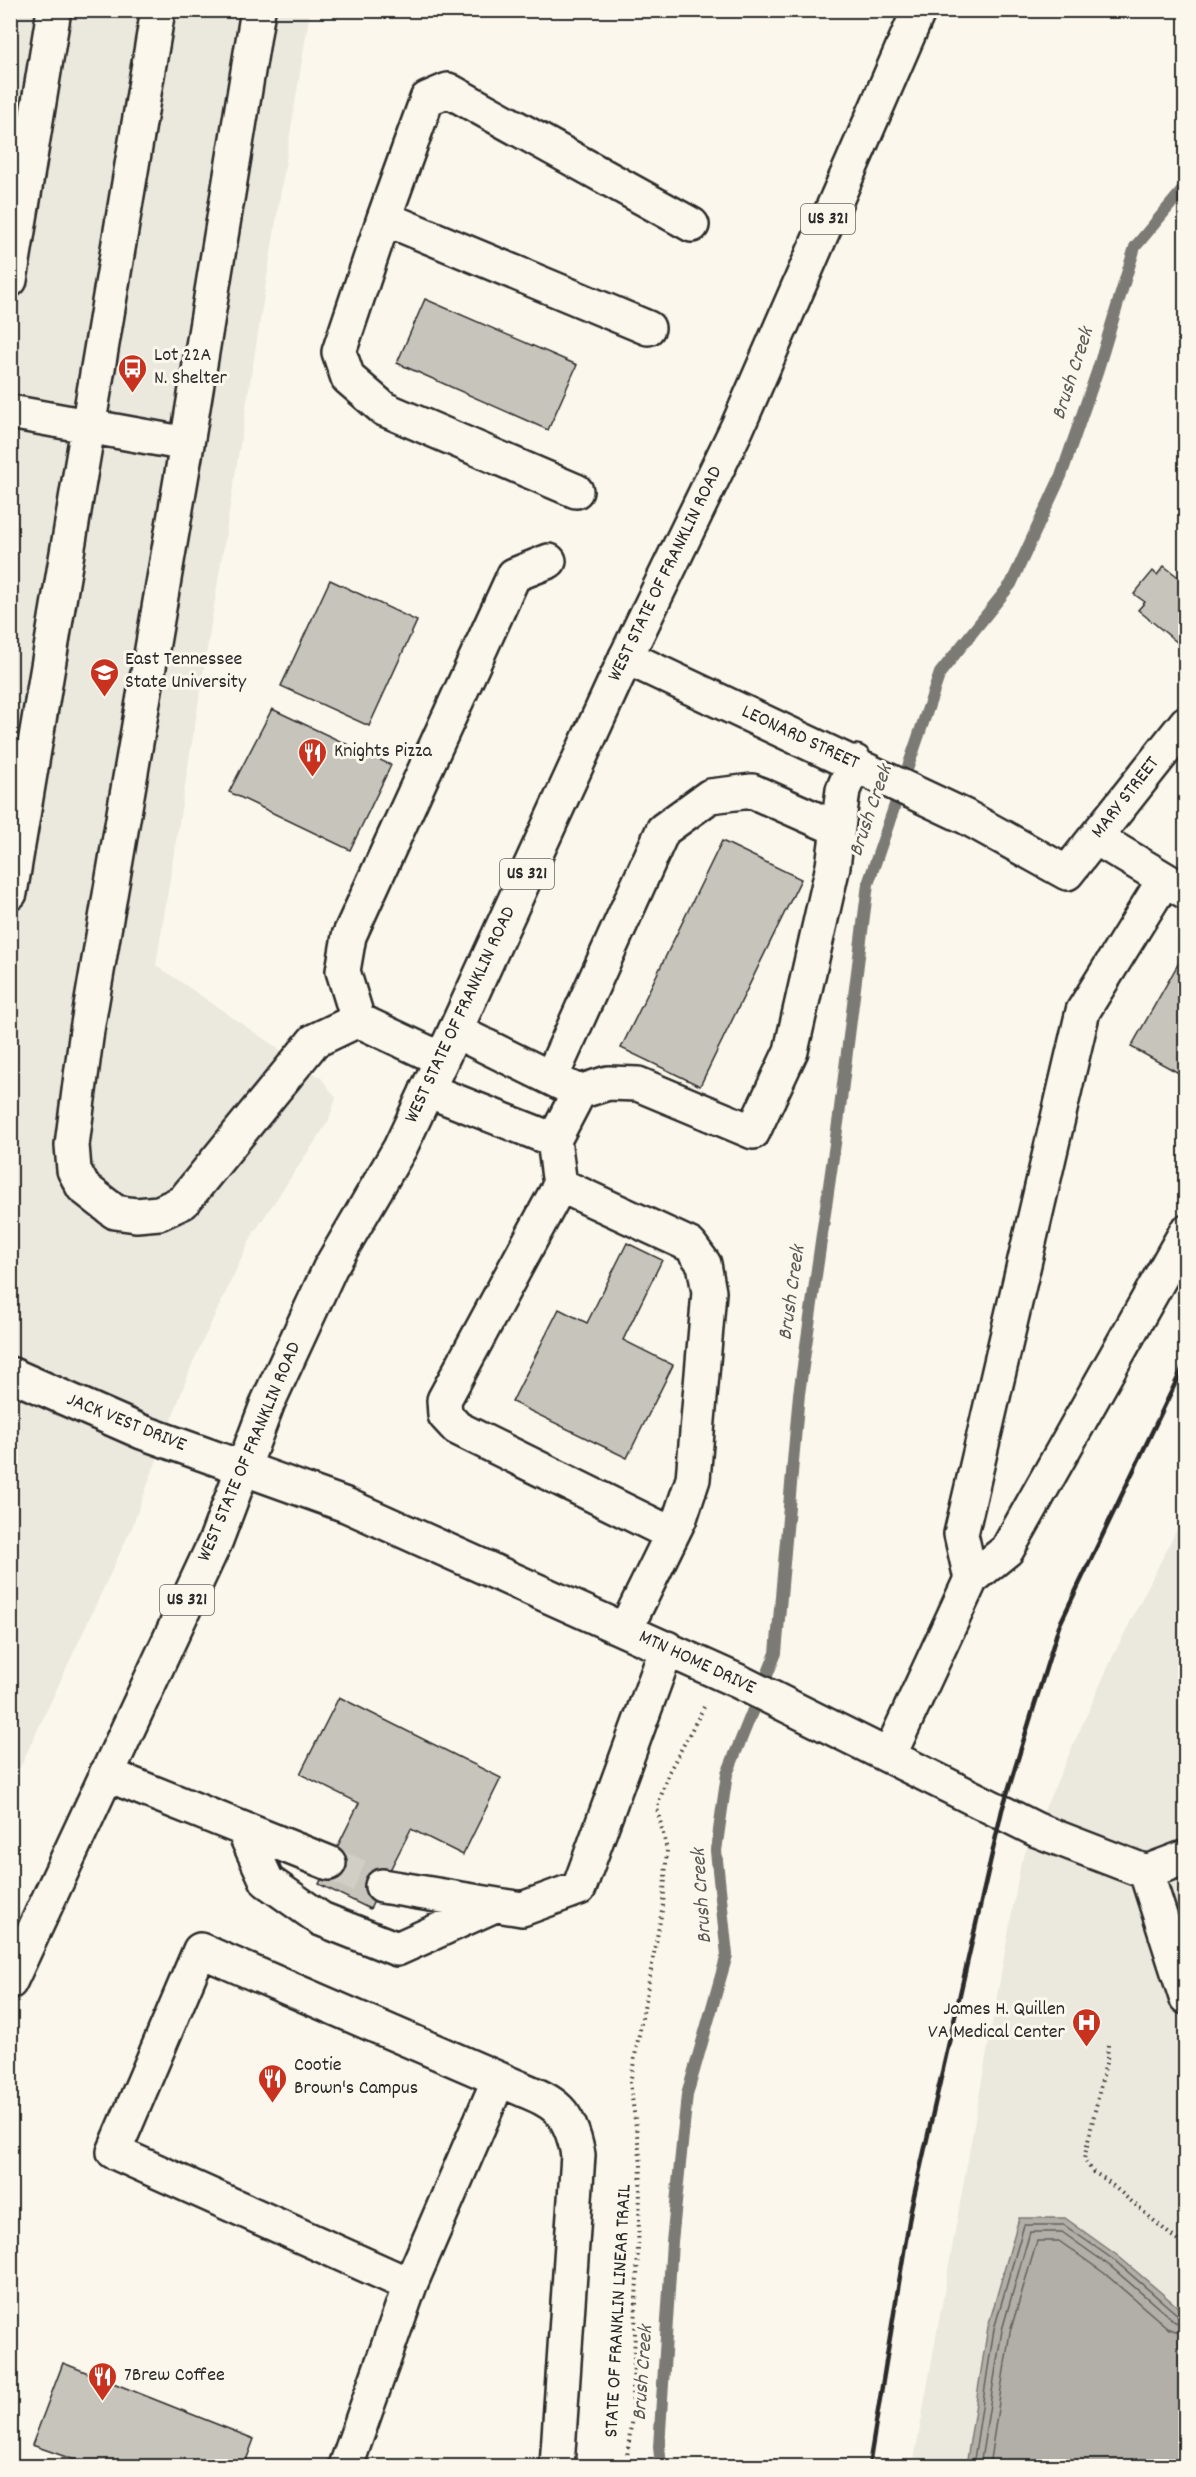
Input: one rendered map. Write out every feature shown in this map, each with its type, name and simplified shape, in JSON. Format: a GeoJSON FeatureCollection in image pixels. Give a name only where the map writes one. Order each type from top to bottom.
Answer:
{"type":"FeatureCollection","features":[{"type":"Feature","properties":{"kind":"main road"},"geometry":{"type":"LineString","coordinates":[[10,280],[54,10]]}},
{"type":"Feature","properties":{"kind":"main road"},"geometry":{"type":"LineString","coordinates":[[10,893],[158,10]]}},
{"type":"Feature","properties":{"kind":"main road"},"geometry":{"type":"LineString","coordinates":[[258,10],[87,1030],[72,1145],[74,1170],[83,1187],[116,1212],[136,1215],[159,1213],[183,1202],[314,1041],[358,1020],[448,1045],[565,1085],[638,1084],[753,1132],[791,1051],[824,911],[843,790],[869,769]]}},
{"type":"Feature","properties":{"kind":"main road","name":"WEST STATE OF FRANKLIN ROAD"},"geometry":{"type":"LineString","coordinates":[[10,1982],[216,1540],[268,1402],[330,1268],[400,1148],[626,657],[737,428],[919,10]]}},
{"type":"Feature","properties":{"kind":"main road"},"geometry":{"type":"LineString","coordinates":[[576,491],[384,409],[348,378],[339,352],[427,99],[448,90],[692,225]]}},
{"type":"Feature","properties":{"kind":"main road"},"geometry":{"type":"LineString","coordinates":[[384,218],[648,328]]}},
{"type":"Feature","properties":{"kind":"main road"},"geometry":{"type":"LineString","coordinates":[[10,412],[187,444]]}},
{"type":"Feature","properties":{"kind":"main road"},"geometry":{"type":"LineString","coordinates":[[358,1020],[343,971],[349,936],[514,575],[549,561]]}},
{"type":"Feature","properties":{"kind":"main road","name":"LEONARD STREET"},"geometry":{"type":"LineString","coordinates":[[626,657],[869,769],[938,803],[1067,873]]}},
{"type":"Feature","properties":{"kind":"main road","name":"MARY STREET"},"geometry":{"type":"LineString","coordinates":[[1067,873],[1185,723]]}},
{"type":"Feature","properties":{"kind":"main road"},"geometry":{"type":"LineString","coordinates":[[672,1534],[457,1428],[445,1415],[444,1400],[560,1185],[554,1140],[565,1085],[663,830],[710,796],[752,791],[838,829]]}},
{"type":"Feature","properties":{"kind":"main road"},"geometry":{"type":"LineString","coordinates":[[971,1579],[961,1534],[1083,1011],[1175,886],[1096,838]]}},
{"type":"Feature","properties":{"kind":"main road"},"geometry":{"type":"LineString","coordinates":[[427,1090],[554,1140]]}},
{"type":"Feature","properties":{"kind":"main road"},"geometry":{"type":"LineString","coordinates":[[560,1185],[690,1245],[704,1264],[709,1292],[693,1479],[672,1534],[626,1630]]}},
{"type":"Feature","properties":{"kind":"main road"},"geometry":{"type":"LineString","coordinates":[[889,1756],[971,1579],[1007,1550],[1185,1233]]}},
{"type":"Feature","properties":{"kind":"main road","name":"JACK VEST DRIVE"},"geometry":{"type":"LineString","coordinates":[[10,1374],[142,1432],[243,1468]]}},
{"type":"Feature","properties":{"kind":"main road","name":"MTN HOME DRIVE"},"geometry":{"type":"LineString","coordinates":[[243,1468],[346,1505],[667,1648],[1037,1830],[1146,1872]]}},
{"type":"Feature","properties":{"kind":"main road"},"geometry":{"type":"LineString","coordinates":[[382,1886],[522,1909],[579,1888],[667,1648]]}},
{"type":"Feature","properties":{"kind":"main road"},"geometry":{"type":"LineString","coordinates":[[106,1774],[329,1863]]}},
{"type":"Feature","properties":{"kind":"main road"},"geometry":{"type":"LineString","coordinates":[[243,1829],[267,1881],[321,1918],[397,1949],[495,1905]]}},
{"type":"Feature","properties":{"kind":"main road"},"geometry":{"type":"LineString","coordinates":[[1185,1857],[1146,1872],[1185,1997]]}},
{"type":"Feature","properties":{"kind":"main road"},"geometry":{"type":"LineString","coordinates":[[410,2285],[114,2152],[200,1950],[559,2106],[574,2131],[578,2155],[557,2466]]}},
{"type":"Feature","properties":{"kind":"main road"},"geometry":{"type":"LineString","coordinates":[[346,2466],[410,2285],[499,2079]]}},
{"type":"Feature","properties":{"kind":"path","name":"STATE OF FRANKLIN LINEAR TRAIL"},"geometry":{"type":"LineString","coordinates":[[626,2466],[632,2416],[641,2164],[630,2083],[663,1905],[667,1850],[657,1809],[669,1772],[731,1678]]}},
{"type":"Feature","properties":{"kind":"path"},"geometry":{"type":"LineString","coordinates":[[1108,2045],[1084,2159],[1093,2172],[1105,2179],[1185,2248]]}},
{"type":"Feature","properties":{"kind":"shaded area","name":"East Tennessee State University"},"geometry":{"type":"Polygon","coordinates":[[[11,11],[310,11],[156,965],[321,1078],[336,1098],[328,1122],[253,1234],[192,1364],[132,1527],[11,1787],[11,11]]]}},
{"type":"Feature","properties":{"kind":"shaded area","name":"James H. Quillen VA Medical Center"},"geometry":{"type":"Polygon","coordinates":[[[1185,1513],[1185,2466],[913,2466],[1021,1862],[1113,1656],[1185,1513]]]}},
{"type":"Feature","properties":{"kind":"water"},"geometry":{"type":"Polygon","coordinates":[[[1019,2218],[1065,2218],[1118,2256],[1185,2313],[1185,2466],[966,2466],[988,2327],[1019,2218]]]}},
{"type":"Feature","properties":{"kind":"building"},"geometry":{"type":"Polygon","coordinates":[[[425,299],[577,365],[548,430],[397,363],[425,299]]]}},
{"type":"Feature","properties":{"kind":"building"},"geometry":{"type":"Polygon","coordinates":[[[1164,566],[1186,583],[1184,648],[1138,610],[1145,602],[1134,594],[1153,571],[1157,575],[1164,566]]]}},
{"type":"Feature","properties":{"kind":"building"},"geometry":{"type":"Polygon","coordinates":[[[330,580],[417,621],[369,726],[281,686],[330,580]]]}},
{"type":"Feature","properties":{"kind":"building"},"geometry":{"type":"Polygon","coordinates":[[[272,709],[391,765],[350,850],[229,792],[272,709]]]}},
{"type":"Feature","properties":{"kind":"building"},"geometry":{"type":"Polygon","coordinates":[[[722,841],[801,879],[700,1086],[621,1048],[722,841]]]}},
{"type":"Feature","properties":{"kind":"building"},"geometry":{"type":"Polygon","coordinates":[[[1186,950],[1186,1077],[1131,1047],[1186,950]]]}},
{"type":"Feature","properties":{"kind":"building"},"geometry":{"type":"Polygon","coordinates":[[[627,1243],[662,1260],[623,1340],[673,1365],[627,1458],[512,1402],[559,1309],[587,1323],[627,1243]]]}},
{"type":"Feature","properties":{"kind":"building"},"geometry":{"type":"Polygon","coordinates":[[[339,1697],[501,1778],[463,1855],[411,1829],[370,1909],[319,1884],[359,1803],[300,1774],[339,1697]]]}},
{"type":"Feature","properties":{"kind":"building","name":"7Brew Coffee"},"geometry":{"type":"Polygon","coordinates":[[[63,2363],[254,2439],[244,2466],[92,2466],[32,2445],[63,2363]]]}},
{"type":"Feature","properties":{"kind":"waterway","name":"Brush Creek"},"geometry":{"type":"LineString","coordinates":[[661,2466],[659,2447],[672,2242],[687,2095],[727,1955],[716,1851],[727,1774],[776,1653],[799,1394],[839,1116],[868,884],[940,673],[1011,584],[1061,476],[1098,369],[1135,247],[1186,186]]}},
{"type":"Feature","properties":{"kind":"tunnel"},"geometry":{"type":"LineString","coordinates":[[329,1863],[382,1886]]}},
{"type":"Feature","properties":{"kind":"railway"},"geometry":{"type":"LineString","coordinates":[[869,2466],[911,2209],[1002,1810],[1059,1626],[1186,1361]]}},
{"type":"Feature","properties":{"kind":"place","name":"Lot 22A N. Shelter"},"geometry":{"type":"Point","coordinates":[133,394]}},
{"type":"Feature","properties":{"kind":"place","name":"East Tennessee State University"},"geometry":{"type":"Point","coordinates":[104,698]}},
{"type":"Feature","properties":{"kind":"place","name":"Knights Pizza"},"geometry":{"type":"Point","coordinates":[313,778]}},
{"type":"Feature","properties":{"kind":"place","name":"James H. Quillen VA Medical Center"},"geometry":{"type":"Point","coordinates":[1086,2048]}},
{"type":"Feature","properties":{"kind":"place","name":"Cootie Brown's Campus"},"geometry":{"type":"Point","coordinates":[273,2104]}},
{"type":"Feature","properties":{"kind":"place","name":"7Brew Coffee"},"geometry":{"type":"Point","coordinates":[103,2402]}}]}
